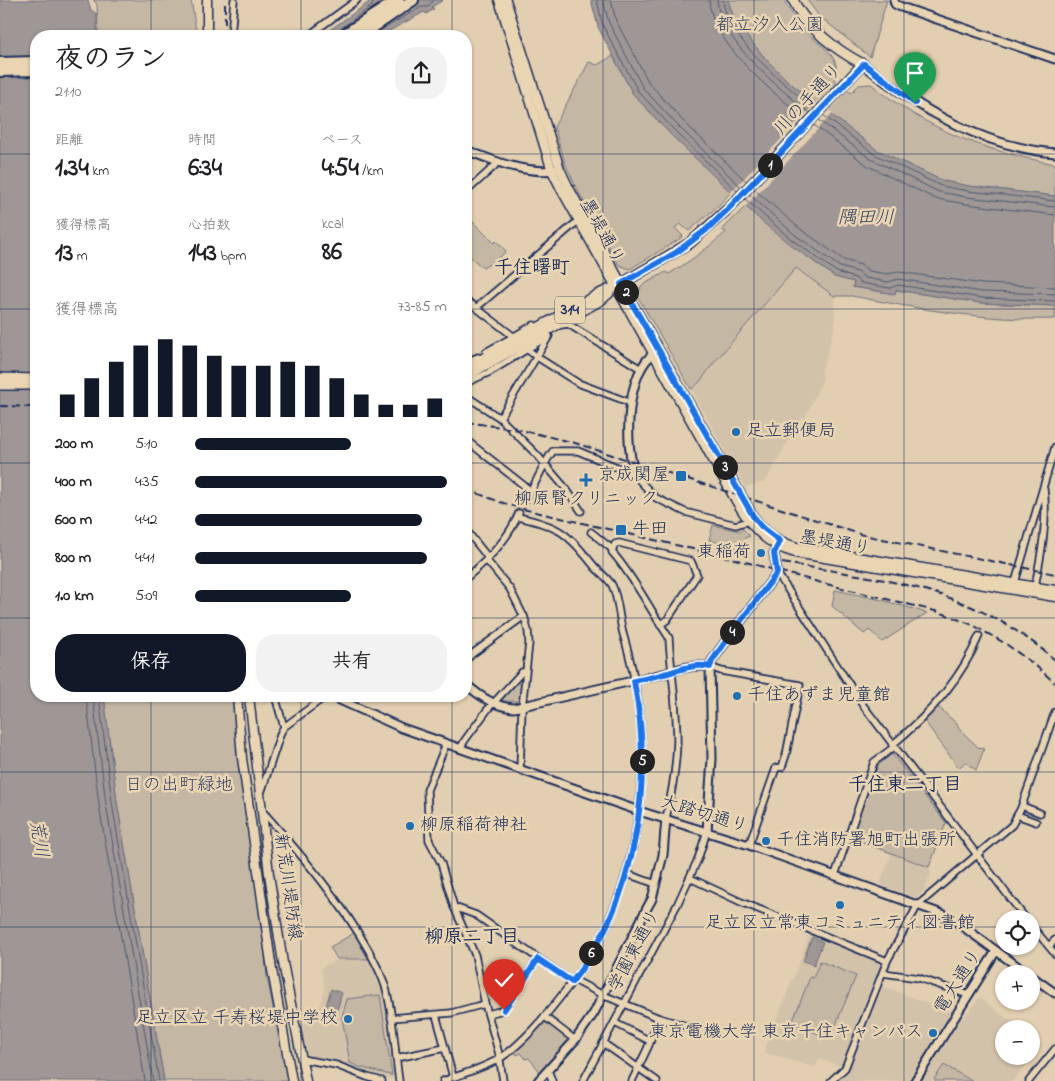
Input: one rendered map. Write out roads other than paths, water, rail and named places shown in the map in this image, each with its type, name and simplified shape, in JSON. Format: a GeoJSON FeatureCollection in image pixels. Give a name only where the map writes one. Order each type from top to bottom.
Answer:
{"type":"FeatureCollection","features":[{"type":"Feature","properties":{"kind":"highway"},"geometry":{"type":"LineString","coordinates":[[351,30],[398,0]]}},
{"type":"Feature","properties":{"kind":"highway"},"geometry":{"type":"LineString","coordinates":[[369,30],[414,0]]}},
{"type":"Feature","properties":{"kind":"highway"},"geometry":{"type":"LineString","coordinates":[[0,63],[30,62]]}},
{"type":"Feature","properties":{"kind":"highway"},"geometry":{"type":"LineString","coordinates":[[0,71],[30,70]]}},
{"type":"Feature","properties":{"kind":"main road"},"geometry":{"type":"LineString","coordinates":[[207,0],[207,30]]}},
{"type":"Feature","properties":{"kind":"main road","name":"墨堤通り"},"geometry":{"type":"LineString","coordinates":[[499,0],[556,170],[578,221],[753,516],[778,544]]}},
{"type":"Feature","properties":{"kind":"main road","name":"墨堤通り"},"geometry":{"type":"LineString","coordinates":[[506,0],[556,170],[584,218],[618,286]]}},
{"type":"Feature","properties":{"kind":"main road","name":"川の手通り"},"geometry":{"type":"LineString","coordinates":[[793,0],[809,24],[851,58],[864,64]]}},
{"type":"Feature","properties":{"kind":"main road","name":"川の手通り"},"geometry":{"type":"LineString","coordinates":[[800,0],[814,20],[864,64]]}},
{"type":"Feature","properties":{"kind":"main road","name":"川の手通り"},"geometry":{"type":"LineString","coordinates":[[472,373],[528,342],[597,295],[618,286],[677,252],[706,230],[730,207],[864,64]]}},
{"type":"Feature","properties":{"kind":"main road","name":"川の手通り"},"geometry":{"type":"LineString","coordinates":[[472,365],[528,342]]}},
{"type":"Feature","properties":{"kind":"main road","name":"墨堤通り"},"geometry":{"type":"LineString","coordinates":[[656,352],[748,521],[757,532],[778,544],[1014,587],[1055,597]]}},
{"type":"Feature","properties":{"kind":"main road"},"geometry":{"type":"LineString","coordinates":[[0,378],[30,379]]}},
{"type":"Feature","properties":{"kind":"main road"},"geometry":{"type":"LineString","coordinates":[[0,385],[30,385]]}},
{"type":"Feature","properties":{"kind":"main road","name":"墨堤通り"},"geometry":{"type":"LineString","coordinates":[[1014,587],[1035,586],[1055,590]]}},
{"type":"Feature","properties":{"kind":"main road","name":"新荒川堤防線"},"geometry":{"type":"LineString","coordinates":[[237,702],[242,758],[272,970],[292,1081]]}},
{"type":"Feature","properties":{"kind":"main road","name":"新荒川堤防線"},"geometry":{"type":"LineString","coordinates":[[250,702],[269,874],[283,963],[306,1081]]}},
{"type":"Feature","properties":{"kind":"street"},"geometry":{"type":"LineString","coordinates":[[232,30],[234,0]]}},
{"type":"Feature","properties":{"kind":"street"},"geometry":{"type":"LineString","coordinates":[[316,30],[357,0]]}},
{"type":"Feature","properties":{"kind":"street"},"geometry":{"type":"LineString","coordinates":[[894,0],[895,4],[901,7],[1055,60]]}},
{"type":"Feature","properties":{"kind":"street"},"geometry":{"type":"LineString","coordinates":[[864,64],[915,103],[957,125],[1009,144],[1055,153]]}},
{"type":"Feature","properties":{"kind":"street"},"geometry":{"type":"LineString","coordinates":[[472,152],[521,168],[556,170]]}},
{"type":"Feature","properties":{"kind":"street"},"geometry":{"type":"LineString","coordinates":[[472,187],[499,162]]}},
{"type":"Feature","properties":{"kind":"street"},"geometry":{"type":"LineString","coordinates":[[477,307],[578,221]]}},
{"type":"Feature","properties":{"kind":"street"},"geometry":{"type":"LineString","coordinates":[[472,304],[513,336]]}},
{"type":"Feature","properties":{"kind":"street"},"geometry":{"type":"LineString","coordinates":[[472,359],[547,318],[568,324],[641,369]]}},
{"type":"Feature","properties":{"kind":"street"},"geometry":{"type":"LineString","coordinates":[[500,418],[556,322]]}},
{"type":"Feature","properties":{"kind":"street"},"geometry":{"type":"LineString","coordinates":[[472,380],[484,375],[528,342],[549,336]]}},
{"type":"Feature","properties":{"kind":"street"},"geometry":{"type":"LineString","coordinates":[[528,342],[537,357],[578,383],[631,403]]}},
{"type":"Feature","properties":{"kind":"street"},"geometry":{"type":"LineString","coordinates":[[656,352],[641,369],[631,403],[629,445],[630,459],[636,475],[656,498],[685,512],[736,525],[748,521]]}},
{"type":"Feature","properties":{"kind":"street"},"geometry":{"type":"LineString","coordinates":[[472,400],[500,418],[544,463],[567,490],[581,511]]}},
{"type":"Feature","properties":{"kind":"street"},"geometry":{"type":"LineString","coordinates":[[472,445],[531,491]]}},
{"type":"Feature","properties":{"kind":"street"},"geometry":{"type":"LineString","coordinates":[[1014,587],[1055,448]]}},
{"type":"Feature","properties":{"kind":"street"},"geometry":{"type":"LineString","coordinates":[[524,500],[531,491],[544,463],[553,451],[578,451],[636,475]]}},
{"type":"Feature","properties":{"kind":"street"},"geometry":{"type":"LineString","coordinates":[[1035,586],[1041,554],[1045,499],[1044,487]]}},
{"type":"Feature","properties":{"kind":"street"},"geometry":{"type":"LineString","coordinates":[[443,1081],[499,1059],[544,1017],[573,981],[610,920],[627,874],[639,811],[642,748],[638,706],[631,662],[611,584],[595,568],[578,545],[558,529],[518,515],[502,542],[488,559],[472,573]]}},
{"type":"Feature","properties":{"kind":"street"},"geometry":{"type":"LineString","coordinates":[[538,1081],[575,1040],[594,1012],[648,908],[663,855],[666,818],[671,795],[677,742],[669,638],[612,549],[592,532]]}},
{"type":"Feature","properties":{"kind":"street"},"geometry":{"type":"LineString","coordinates":[[472,538],[510,589],[524,616],[528,631],[529,643],[522,708],[520,770]]}},
{"type":"Feature","properties":{"kind":"street"},"geometry":{"type":"LineString","coordinates":[[612,549],[615,544],[619,543],[693,562],[697,574],[667,620],[660,624]]}},
{"type":"Feature","properties":{"kind":"street"},"geometry":{"type":"LineString","coordinates":[[778,544],[774,555],[777,573],[827,652],[893,746],[1019,910]]}},
{"type":"Feature","properties":{"kind":"street"},"geometry":{"type":"LineString","coordinates":[[707,831],[712,759],[710,667],[725,642],[777,573]]}},
{"type":"Feature","properties":{"kind":"street"},"geometry":{"type":"LineString","coordinates":[[472,654],[524,616]]}},
{"type":"Feature","properties":{"kind":"street"},"geometry":{"type":"LineString","coordinates":[[835,875],[874,762],[909,731],[952,683],[969,658],[979,636]]}},
{"type":"Feature","properties":{"kind":"street"},"geometry":{"type":"LineString","coordinates":[[472,689],[493,702],[508,708],[522,708],[634,681],[677,668],[704,666],[721,671],[800,685],[786,755],[782,767],[776,768],[749,845]]}},
{"type":"Feature","properties":{"kind":"street"},"geometry":{"type":"LineString","coordinates":[[460,749],[493,702],[522,672],[525,672]]}},
{"type":"Feature","properties":{"kind":"street"},"geometry":{"type":"LineString","coordinates":[[277,702],[284,727]]}},
{"type":"Feature","properties":{"kind":"street"},"geometry":{"type":"LineString","coordinates":[[259,791],[262,790],[284,727],[318,702]]}},
{"type":"Feature","properties":{"kind":"street","name":"大踏切通り"},"geometry":{"type":"LineString","coordinates":[[344,702],[402,728],[460,749],[639,811],[749,845],[948,916],[995,950]]}},
{"type":"Feature","properties":{"kind":"street"},"geometry":{"type":"LineString","coordinates":[[831,1081],[845,1068],[887,961],[918,905],[1008,830],[1022,806],[1055,712]]}},
{"type":"Feature","properties":{"kind":"street"},"geometry":{"type":"LineString","coordinates":[[446,744],[428,790],[427,822],[429,840],[441,863],[454,907],[475,955],[503,1081]]}},
{"type":"Feature","properties":{"kind":"street"},"geometry":{"type":"LineString","coordinates":[[1022,806],[1040,813]]}},
{"type":"Feature","properties":{"kind":"street"},"geometry":{"type":"LineString","coordinates":[[262,814],[266,814],[332,894],[357,930],[380,972],[388,997],[399,1081]]}},
{"type":"Feature","properties":{"kind":"street"},"geometry":{"type":"LineString","coordinates":[[1017,815],[1036,822]]}},
{"type":"Feature","properties":{"kind":"street","name":"学園東通り"},"geometry":{"type":"LineString","coordinates":[[583,1081],[690,878],[707,831]]}},
{"type":"Feature","properties":{"kind":"street"},"geometry":{"type":"LineString","coordinates":[[627,874],[656,884]]}},
{"type":"Feature","properties":{"kind":"street"},"geometry":{"type":"LineString","coordinates":[[690,878],[741,902],[887,961]]}},
{"type":"Feature","properties":{"kind":"street"},"geometry":{"type":"LineString","coordinates":[[454,907],[476,914],[538,959],[573,981],[659,1018],[690,1027]]}},
{"type":"Feature","properties":{"kind":"street"},"geometry":{"type":"LineString","coordinates":[[1040,936],[1055,954]]}},
{"type":"Feature","properties":{"kind":"street"},"geometry":{"type":"LineString","coordinates":[[1049,946],[1055,940]]}},
{"type":"Feature","properties":{"kind":"street","name":"電大通り"},"geometry":{"type":"LineString","coordinates":[[915,1081],[995,953]]}},
{"type":"Feature","properties":{"kind":"street","name":"大踏切通り"},"geometry":{"type":"LineString","coordinates":[[1002,955],[1016,965]]}},
{"type":"Feature","properties":{"kind":"street"},"geometry":{"type":"LineString","coordinates":[[488,1014],[504,1010],[538,959]]}},
{"type":"Feature","properties":{"kind":"street"},"geometry":{"type":"LineString","coordinates":[[883,973],[919,978],[968,995]]}},
{"type":"Feature","properties":{"kind":"street","name":"大踏切通り"},"geometry":{"type":"LineString","coordinates":[[1040,982],[1055,993]]}},
{"type":"Feature","properties":{"kind":"street"},"geometry":{"type":"LineString","coordinates":[[391,1018],[451,1013],[485,1004]]}},
{"type":"Feature","properties":{"kind":"street"},"geometry":{"type":"LineString","coordinates":[[436,1015],[453,1077]]}},
{"type":"Feature","properties":{"kind":"street"},"geometry":{"type":"LineString","coordinates":[[544,1017],[575,1040]]}},
{"type":"Feature","properties":{"kind":"street"},"geometry":{"type":"LineString","coordinates":[[632,1081],[650,1045],[659,1018]]}},
{"type":"Feature","properties":{"kind":"street"},"geometry":{"type":"LineString","coordinates":[[615,1023],[650,1041]]}},
{"type":"Feature","properties":{"kind":"street"},"geometry":{"type":"LineString","coordinates":[[603,1043],[656,1081]]}},
{"type":"Feature","properties":{"kind":"street"},"geometry":{"type":"LineString","coordinates":[[396,1058],[445,1048]]}},
{"type":"Feature","properties":{"kind":"street"},"geometry":{"type":"LineString","coordinates":[[1028,1081],[1055,1049]]}},
{"type":"Feature","properties":{"kind":"street"},"geometry":{"type":"LineString","coordinates":[[302,1059],[336,1065],[382,1081]]}},
{"type":"Feature","properties":{"kind":"street"},"geometry":{"type":"LineString","coordinates":[[548,1070],[552,1081]]}},
{"type":"Feature","properties":{"kind":"water","name":"荒川"},"geometry":{"type":"Polygon","coordinates":[[[0,0],[88,0],[91,10],[97,14],[97,30],[30,30],[30,702],[105,702],[117,802],[164,1081],[0,1081],[0,0]]]}},
{"type":"Feature","properties":{"kind":"water"},"geometry":{"type":"Polygon","coordinates":[[[372,0],[443,0],[432,7],[434,9],[426,14],[424,12],[391,30],[330,30],[372,0]]]}},
{"type":"Feature","properties":{"kind":"water","name":"隅田川"},"geometry":{"type":"Polygon","coordinates":[[[591,0],[728,0],[735,22],[765,58],[790,83],[877,150],[943,181],[969,186],[1055,196],[1055,306],[981,303],[896,290],[895,294],[853,287],[854,282],[835,277],[761,221],[671,135],[633,94],[598,27],[591,0]]]}},
{"type":"Feature","properties":{"kind":"water"},"geometry":{"type":"Polygon","coordinates":[[[812,937],[823,942],[814,965],[803,961],[812,937]]]}},
{"type":"Feature","properties":{"kind":"water"},"geometry":{"type":"Polygon","coordinates":[[[331,989],[342,993],[335,1017],[324,1013],[331,989]]]}},
{"type":"Feature","properties":{"kind":"tunnel"},"geometry":{"type":"LineString","coordinates":[[519,513],[525,500]]}},
{"type":"Feature","properties":{"kind":"railway"},"geometry":{"type":"LineString","coordinates":[[225,0],[225,30]]}},
{"type":"Feature","properties":{"kind":"railway"},"geometry":{"type":"LineString","coordinates":[[0,406],[30,407]]}},
{"type":"Feature","properties":{"kind":"railway"},"geometry":{"type":"LineString","coordinates":[[472,423],[521,430],[575,443],[863,535],[1055,574]]}},
{"type":"Feature","properties":{"kind":"railway"},"geometry":{"type":"LineString","coordinates":[[472,491],[527,510],[731,558],[939,612],[973,625],[1006,644],[1035,665],[1055,683]]}},
{"type":"Feature","properties":{"kind":"railway"},"geometry":{"type":"LineString","coordinates":[[770,561],[885,580],[955,600],[989,615],[1022,635],[1055,660]]}},
{"type":"Feature","properties":{"kind":"place","name":"足立郵便局"},"geometry":{"type":"Point","coordinates":[736,432]}},
{"type":"Feature","properties":{"kind":"place","name":"京成関屋"},"geometry":{"type":"Point","coordinates":[681,476]}},
{"type":"Feature","properties":{"kind":"place","name":"柳原腎クリニック"},"geometry":{"type":"Point","coordinates":[586,480]}},
{"type":"Feature","properties":{"kind":"place","name":"牛田"},"geometry":{"type":"Point","coordinates":[621,530]}},
{"type":"Feature","properties":{"kind":"place","name":"東稲荷"},"geometry":{"type":"Point","coordinates":[761,553]}},
{"type":"Feature","properties":{"kind":"place","name":"千住あずま児童館"},"geometry":{"type":"Point","coordinates":[737,696]}},
{"type":"Feature","properties":{"kind":"place","name":"柳原稲荷神社"},"geometry":{"type":"Point","coordinates":[410,826]}},
{"type":"Feature","properties":{"kind":"place","name":"千住消防署旭町出張所"},"geometry":{"type":"Point","coordinates":[766,841]}},
{"type":"Feature","properties":{"kind":"place","name":"足立区立常東コミュニティ図書館"},"geometry":{"type":"Point","coordinates":[840,905]}},
{"type":"Feature","properties":{"kind":"place","name":"足立区立 千寿桜堤中学校"},"geometry":{"type":"Point","coordinates":[348,1019]}},
{"type":"Feature","properties":{"kind":"place","name":"東京電機大学 東京千住キャンパス"},"geometry":{"type":"Point","coordinates":[933,1033]}},
{"type":"Feature","properties":{"kind":"district","name":"千住曙町"},"geometry":{"type":"Point","coordinates":[532,268]}},
{"type":"Feature","properties":{"kind":"district","name":"千住東二丁目"},"geometry":{"type":"Point","coordinates":[905,785]}},
{"type":"Feature","properties":{"kind":"district","name":"柳原二丁目"},"geometry":{"type":"Point","coordinates":[472,937]}},
{"type":"Feature","properties":{"kind":"park label","name":"都立汐入公園"},"geometry":{"type":"Point","coordinates":[770,26]}},
{"type":"Feature","properties":{"kind":"park label","name":"日の出町緑地"},"geometry":{"type":"Point","coordinates":[179,786]}}]}
